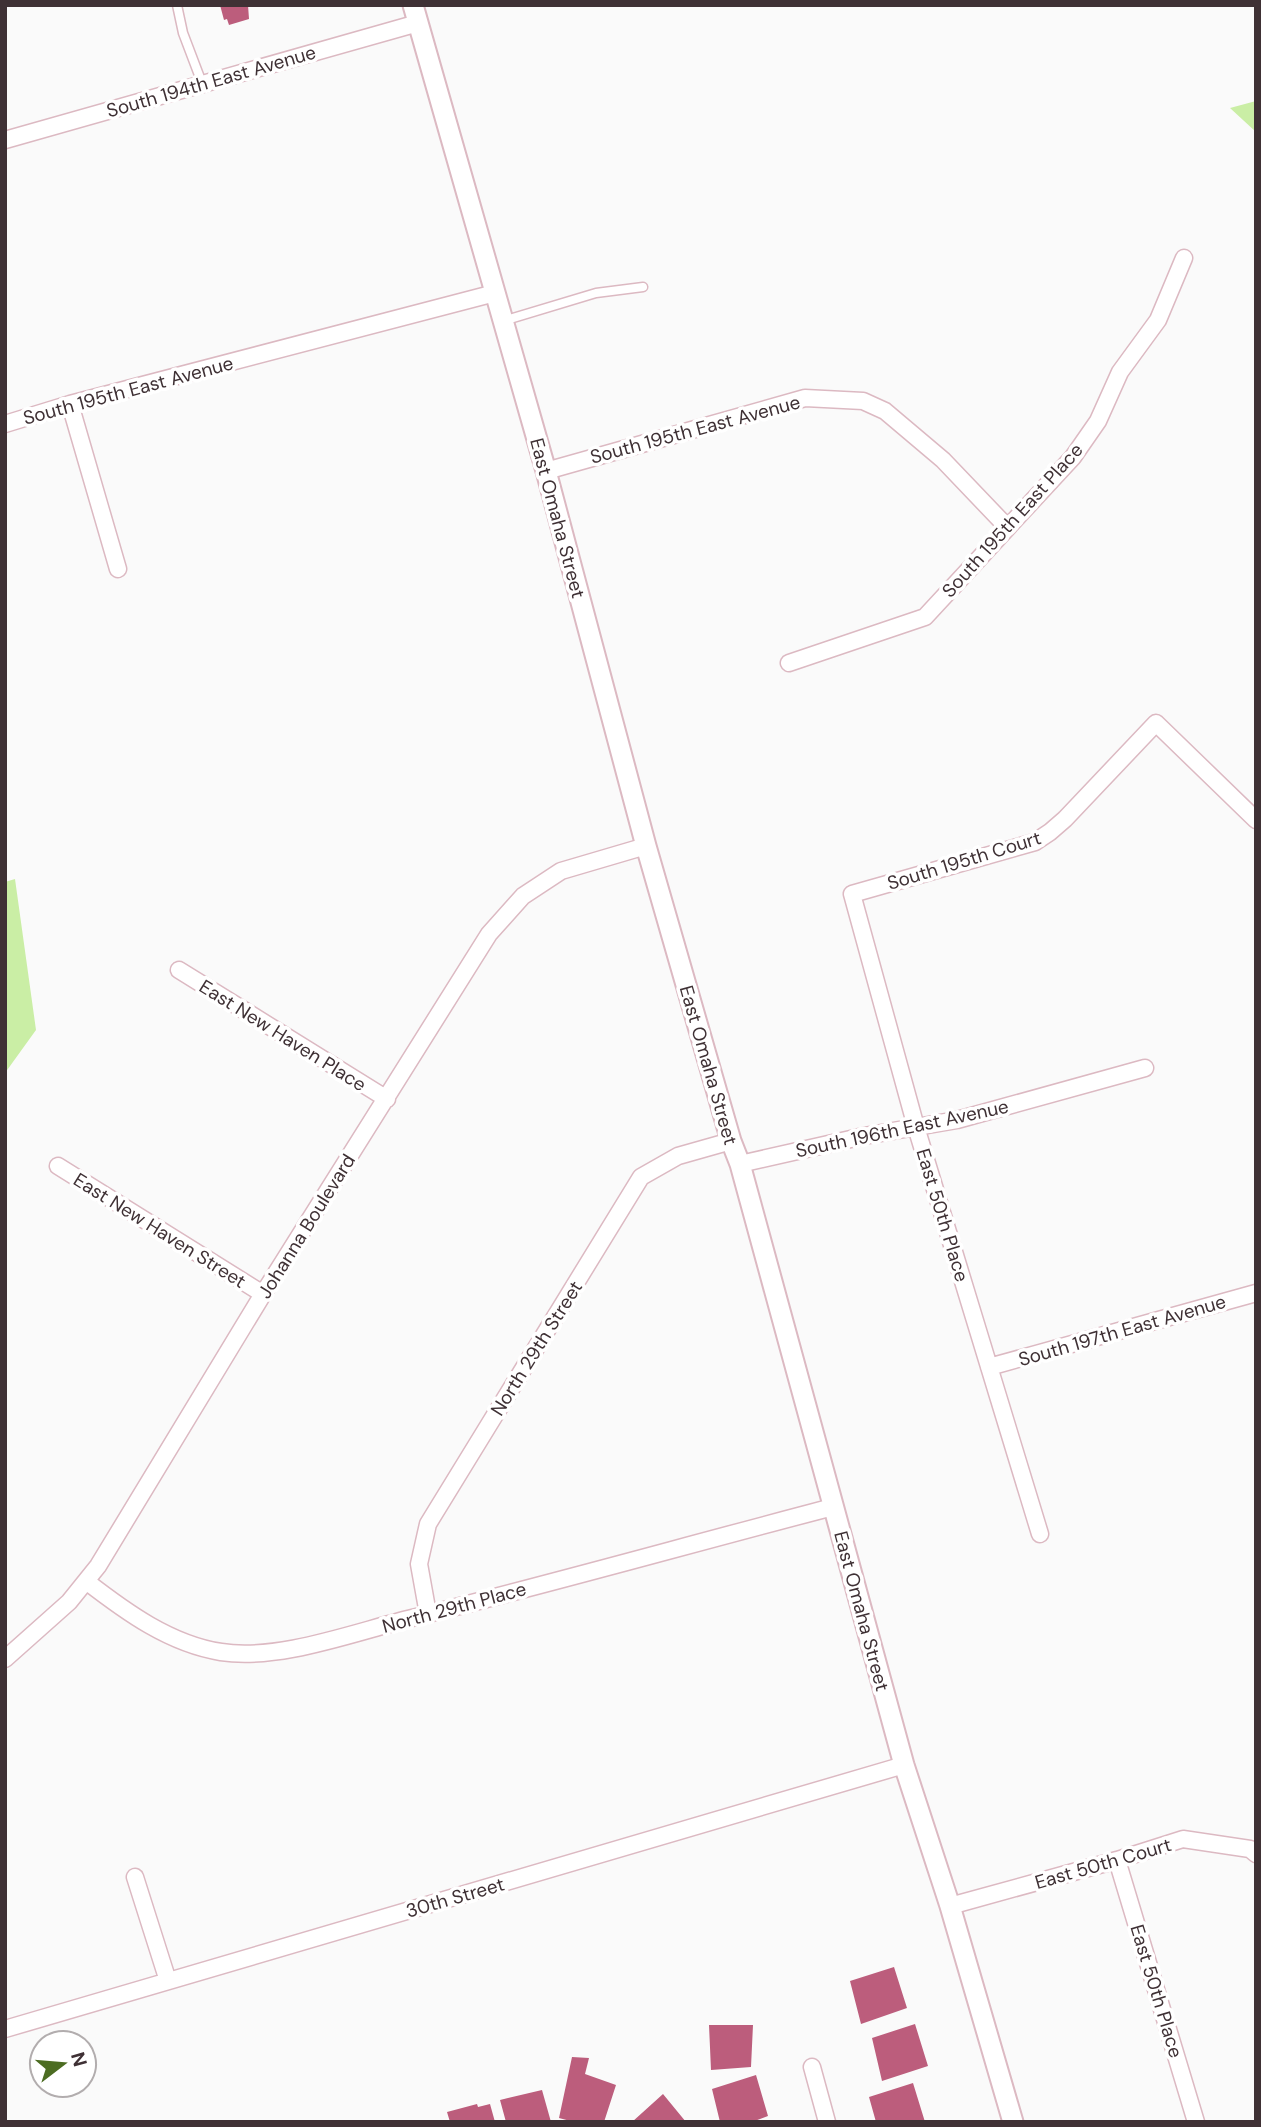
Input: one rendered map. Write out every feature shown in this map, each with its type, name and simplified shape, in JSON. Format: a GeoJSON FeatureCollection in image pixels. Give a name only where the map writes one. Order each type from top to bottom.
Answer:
{"type":"FeatureCollection","features":[{"type":"Feature","properties":{"kind":"street","name":"South 194th East Avenue"},"geometry":{"type":"LineString","coordinates":[[5,140],[202,83],[416,14]]}},
{"type":"Feature","properties":{"kind":"street","name":"East Omaha Street"},"geometry":{"type":"LineString","coordinates":[[416,14],[546,471],[646,846],[731,1141],[740,1164],[904,1765],[950,1906],[1013,2122]]}},
{"type":"Feature","properties":{"kind":"street","name":"South 195th East Place"},"geometry":{"type":"LineString","coordinates":[[789,663],[925,617],[1073,457],[1098,421],[1119,372],[1158,320],[1184,258]]}},
{"type":"Feature","properties":{"kind":"street","name":"South 195th East Avenue"},"geometry":{"type":"LineString","coordinates":[[5,424],[70,404],[495,293]]}},
{"type":"Feature","properties":{"kind":"street","name":"South 195th East Avenue"},"geometry":{"type":"LineString","coordinates":[[546,471],[805,398],[863,401],[885,411],[943,460],[1007,527]]}},
{"type":"Feature","properties":{"kind":"street"},"geometry":{"type":"LineString","coordinates":[[70,404],[118,569]]}},
{"type":"Feature","properties":{"kind":"street","name":"South 195th Court"},"geometry":{"type":"LineString","coordinates":[[852,894],[1035,842],[1065,819],[1156,723],[1256,820]]}},
{"type":"Feature","properties":{"kind":"street","name":"Johanna Boulevard"},"geometry":{"type":"LineString","coordinates":[[5,1659],[69,1602],[98,1566],[262,1294],[489,934],[523,896],[561,871],[646,846]]}},
{"type":"Feature","properties":{"kind":"street","name":"East 50th Place"},"geometry":{"type":"LineString","coordinates":[[852,894],[916,1127],[1040,1534]]}},
{"type":"Feature","properties":{"kind":"street","name":"East New Haven Place"},"geometry":{"type":"LineString","coordinates":[[179,970],[387,1099]]}},
{"type":"Feature","properties":{"kind":"street","name":"South 196th East Avenue"},"geometry":{"type":"LineString","coordinates":[[740,1164],[864,1136],[957,1120],[1145,1068]]}},
{"type":"Feature","properties":{"kind":"street","name":"North 29th Street"},"geometry":{"type":"LineString","coordinates":[[428,1614],[419,1564],[428,1524],[641,1177],[678,1156],[731,1141]]}},
{"type":"Feature","properties":{"kind":"street","name":"East New Haven Street"},"geometry":{"type":"LineString","coordinates":[[58,1166],[262,1294]]}},
{"type":"Feature","properties":{"kind":"street","name":"South 197th East Avenue"},"geometry":{"type":"LineString","coordinates":[[989,1367],[1256,1293]]}},
{"type":"Feature","properties":{"kind":"street","name":"North 29th Place"},"geometry":{"type":"LineString","coordinates":[[86,1581],[116,1604],[162,1632],[188,1644],[221,1652],[255,1653],[286,1649],[428,1614],[833,1507]]}},
{"type":"Feature","properties":{"kind":"street","name":"30th Street"},"geometry":{"type":"LineString","coordinates":[[5,2029],[904,1765]]}},
{"type":"Feature","properties":{"kind":"street","name":"East 50th Court"},"geometry":{"type":"LineString","coordinates":[[950,1906],[1183,1839],[1250,1849],[1256,1854]]}},
{"type":"Feature","properties":{"kind":"street","name":"East 50th Place"},"geometry":{"type":"LineString","coordinates":[[1117,1860],[1196,2122]]}},
{"type":"Feature","properties":{"kind":"street"},"geometry":{"type":"LineString","coordinates":[[135,1877],[168,1981]]}},
{"type":"Feature","properties":{"kind":"street"},"geometry":{"type":"LineString","coordinates":[[812,2067],[827,2122]]}},
{"type":"Feature","properties":{"kind":"lane"},"geometry":{"type":"LineString","coordinates":[[177,5],[183,33],[202,83]]}},
{"type":"Feature","properties":{"kind":"lane"},"geometry":{"type":"LineString","coordinates":[[503,321],[596,293],[643,287]]}},
{"type":"Feature","properties":{"kind":"green space"},"geometry":{"type":"Polygon","coordinates":[[[1256,101],[1256,132],[1230,108],[1256,101]]]}},
{"type":"Feature","properties":{"kind":"green space"},"geometry":{"type":"Polygon","coordinates":[[[15,879],[36,1030],[5,1073],[5,882],[15,879]]]}},
{"type":"Feature","properties":{"kind":"building"},"geometry":{"type":"Polygon","coordinates":[[[220,5],[248,5],[249,19],[229,25],[227,19],[224,20],[220,5]]]}},
{"type":"Feature","properties":{"kind":"building"},"geometry":{"type":"Polygon","coordinates":[[[894,1967],[907,2008],[861,2024],[850,1981],[894,1967]]]}},
{"type":"Feature","properties":{"kind":"building"},"geometry":{"type":"Polygon","coordinates":[[[915,2024],[928,2066],[882,2081],[872,2038],[915,2024]]]}},
{"type":"Feature","properties":{"kind":"building"},"geometry":{"type":"Polygon","coordinates":[[[709,2025],[753,2025],[751,2067],[711,2070],[709,2025]]]}},
{"type":"Feature","properties":{"kind":"building"},"geometry":{"type":"Polygon","coordinates":[[[572,2057],[589,2058],[585,2074],[616,2085],[604,2122],[574,2122],[559,2118],[572,2057]]]}},
{"type":"Feature","properties":{"kind":"building"},"geometry":{"type":"Polygon","coordinates":[[[756,2075],[768,2116],[752,2122],[720,2122],[712,2089],[756,2075]]]}},
{"type":"Feature","properties":{"kind":"building"},"geometry":{"type":"Polygon","coordinates":[[[913,2083],[925,2122],[876,2122],[869,2097],[913,2083]]]}},
{"type":"Feature","properties":{"kind":"building"},"geometry":{"type":"Polygon","coordinates":[[[542,2090],[551,2122],[506,2122],[500,2100],[542,2090]]]}},
{"type":"Feature","properties":{"kind":"building"},"geometry":{"type":"Polygon","coordinates":[[[663,2094],[686,2122],[632,2122],[663,2094]]]}},
{"type":"Feature","properties":{"kind":"building"},"geometry":{"type":"Polygon","coordinates":[[[477,2104],[478,2107],[490,2104],[495,2122],[450,2122],[447,2112],[477,2104]]]}}]}
